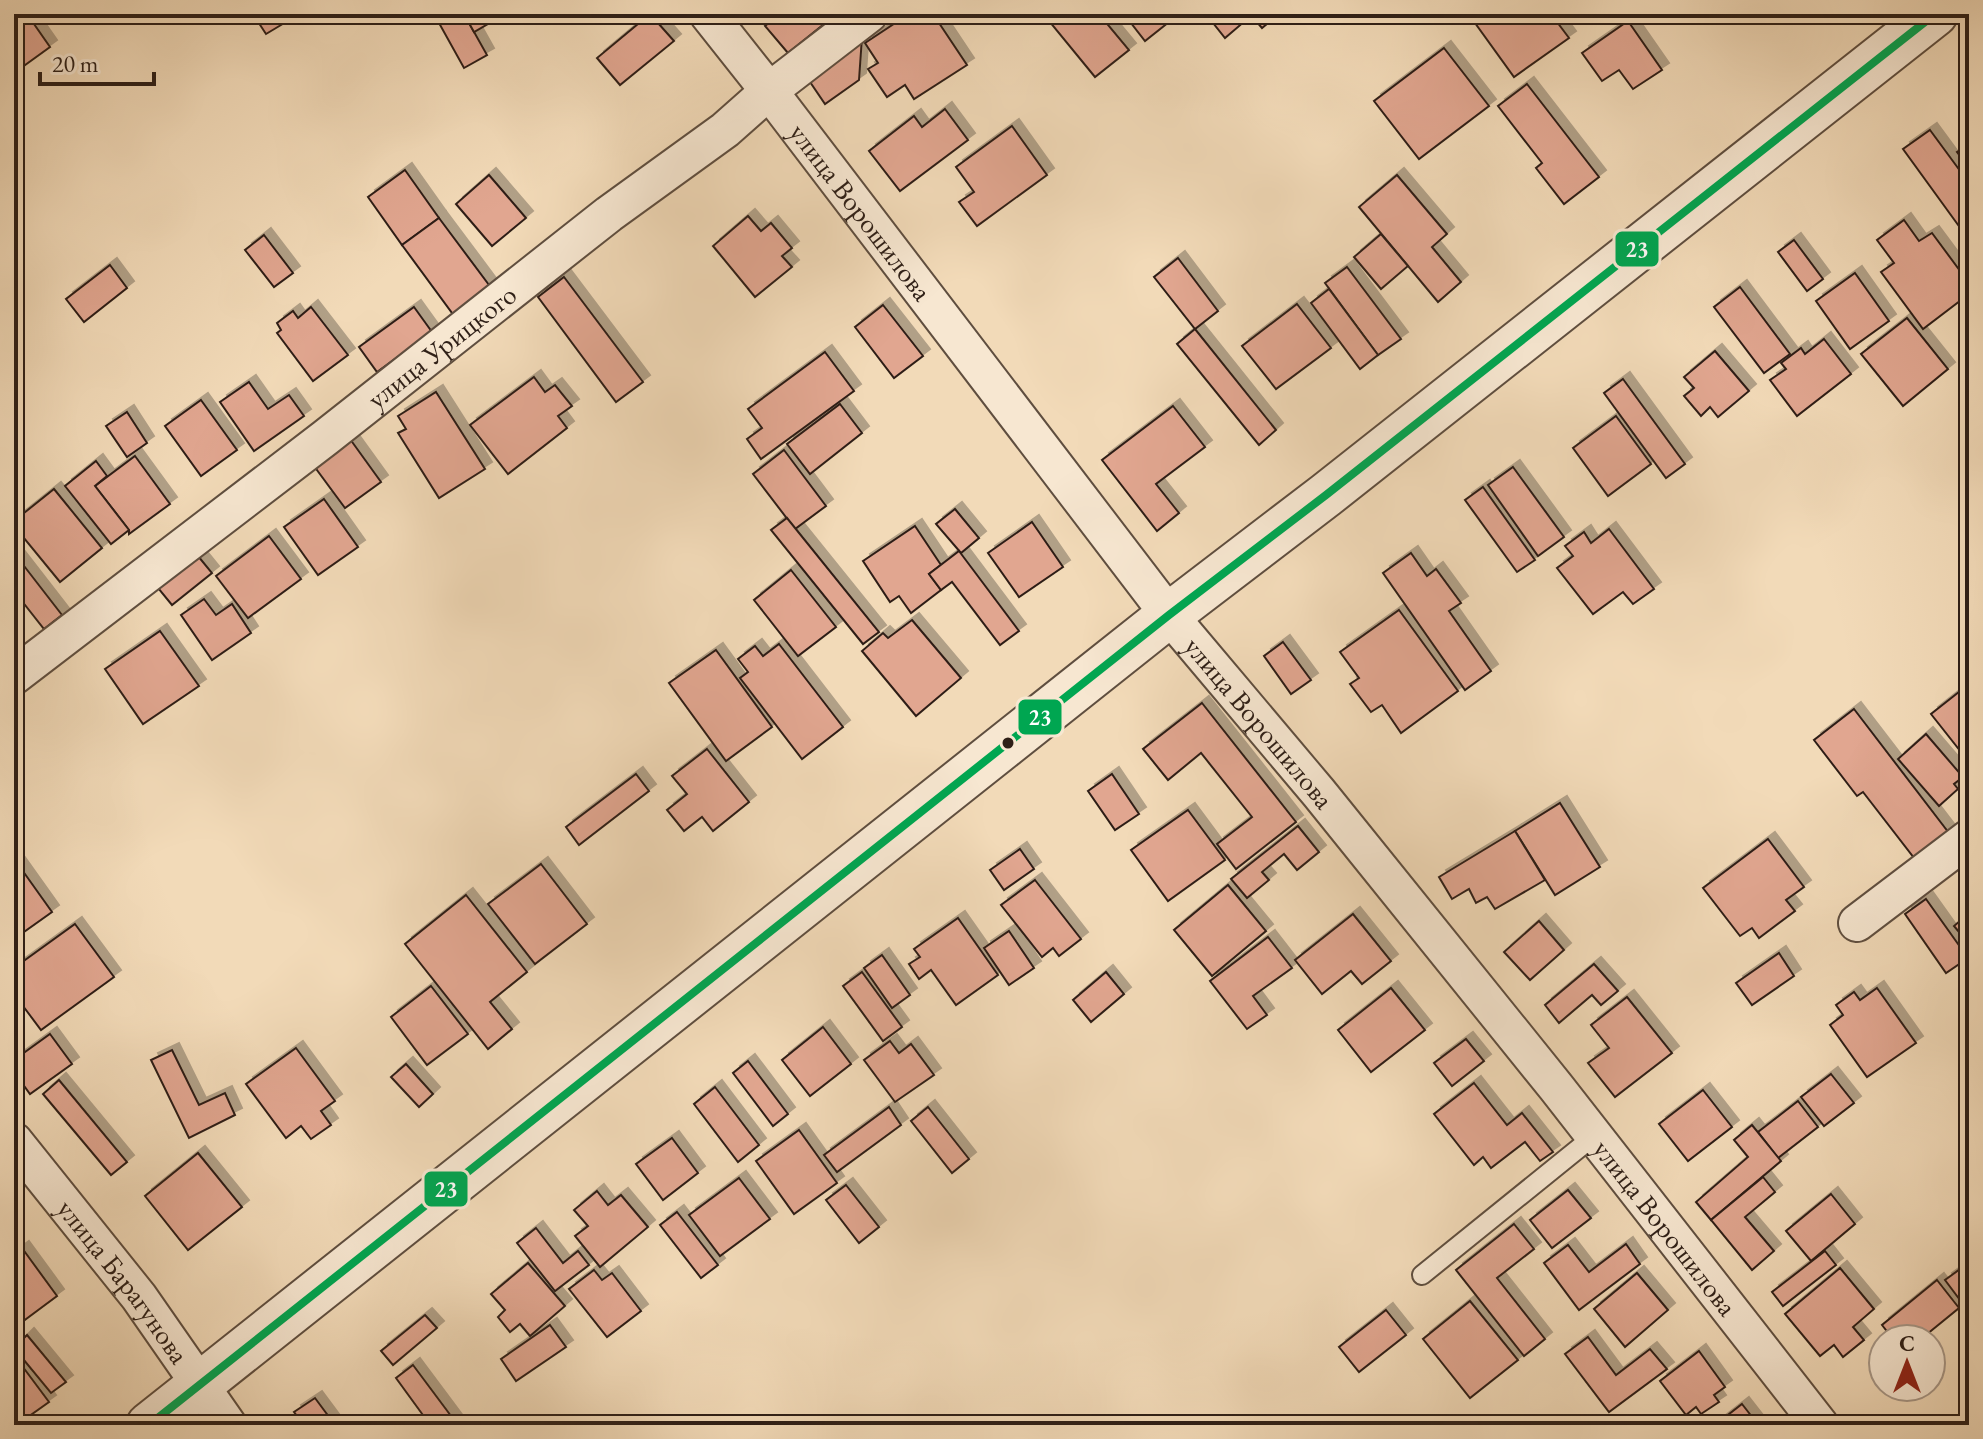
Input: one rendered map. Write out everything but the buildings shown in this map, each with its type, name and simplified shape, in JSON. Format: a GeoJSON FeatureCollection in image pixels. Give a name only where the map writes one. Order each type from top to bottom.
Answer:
{"type":"FeatureCollection","features":[{"type":"Feature","properties":{"kind":"street","name":"улица Ворошилова"},"geometry":{"type":"LineString","coordinates":[[708,14],[1169,615],[1319,793],[1556,1087],[1820,1425]]}},
{"type":"Feature","properties":{"kind":"street","name":"улица Урицкого"},"geometry":{"type":"LineString","coordinates":[[14,676],[360,412],[609,214],[725,130],[769,91],[869,14]]}},
{"type":"Feature","properties":{"kind":"street"},"geometry":{"type":"LineString","coordinates":[[149,1425],[1169,615],[1326,495],[1935,14]]}},
{"type":"Feature","properties":{"kind":"street"},"geometry":{"type":"LineString","coordinates":[[1857,923],[1969,838]]}},
{"type":"Feature","properties":{"kind":"street","name":"улица Барагунова"},"geometry":{"type":"LineString","coordinates":[[14,1141],[139,1297],[228,1425]]}},
{"type":"Feature","properties":{"kind":"lane"},"geometry":{"type":"LineString","coordinates":[[1422,1275],[1594,1136]]}},
{"type":"Feature","properties":{"kind":"transit line","name":"23"},"geometry":{"type":"LineString","coordinates":[[149,1425],[1169,615],[1326,495],[1935,14]]}}]}
